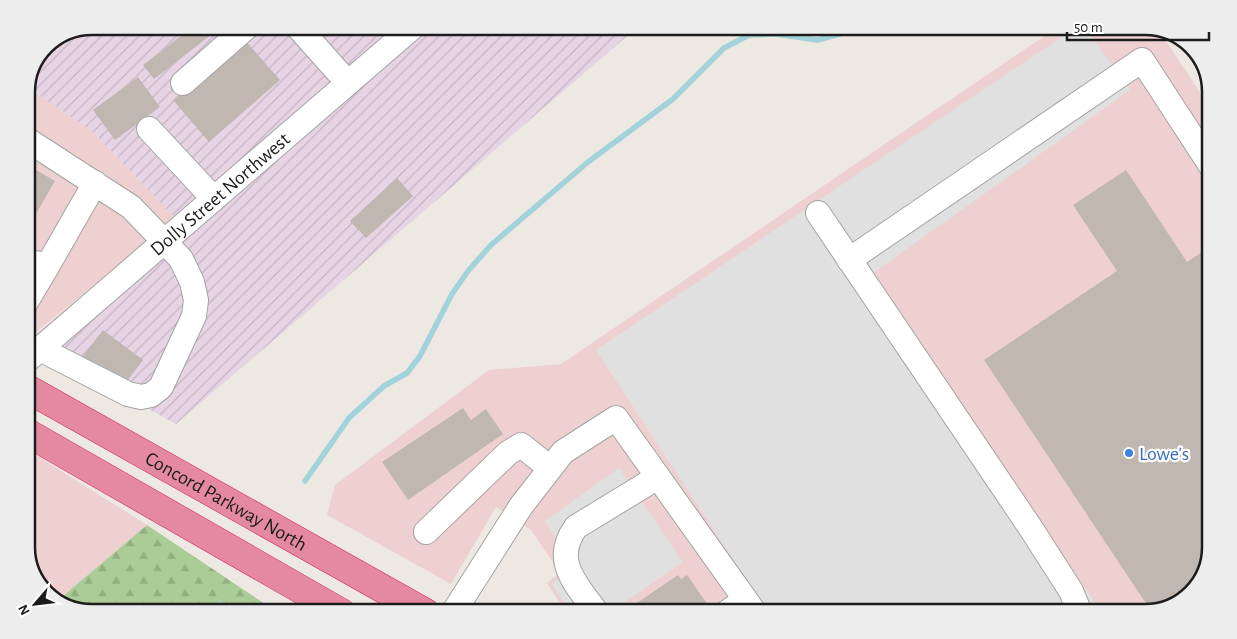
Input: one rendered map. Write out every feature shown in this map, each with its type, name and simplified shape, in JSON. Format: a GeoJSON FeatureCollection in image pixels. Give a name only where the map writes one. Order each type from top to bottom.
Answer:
{"type":"FeatureCollection","features":[{"type":"Feature","properties":{"kind":"highway","name":"Concord Parkway North"},"geometry":{"type":"LineString","coordinates":[[35,393],[410,604]]}},
{"type":"Feature","properties":{"kind":"highway","name":"Concord Parkway North"},"geometry":{"type":"LineString","coordinates":[[35,437],[326,604]]}},
{"type":"Feature","properties":{"kind":"street"},"geometry":{"type":"LineString","coordinates":[[183,83],[238,35]]}},
{"type":"Feature","properties":{"kind":"street"},"geometry":{"type":"LineString","coordinates":[[304,35],[348,83]]}},
{"type":"Feature","properties":{"kind":"street","name":"Dolly Street Northwest"},"geometry":{"type":"LineString","coordinates":[[35,353],[404,35]]}},
{"type":"Feature","properties":{"kind":"street"},"geometry":{"type":"LineString","coordinates":[[849,260],[1142,60],[1202,152]]}},
{"type":"Feature","properties":{"kind":"street"},"geometry":{"type":"LineString","coordinates":[[149,129],[214,199]]}},
{"type":"Feature","properties":{"kind":"street"},"geometry":{"type":"LineString","coordinates":[[35,145],[131,206],[181,259],[187,270],[196,300],[194,316],[161,387],[151,395],[141,397],[128,394],[35,356]]}},
{"type":"Feature","properties":{"kind":"street"},"geometry":{"type":"LineString","coordinates":[[37,263],[95,183]]}},
{"type":"Feature","properties":{"kind":"street"},"geometry":{"type":"LineString","coordinates":[[818,213],[1030,527],[1071,591],[1076,604]]}},
{"type":"Feature","properties":{"kind":"street"},"geometry":{"type":"LineString","coordinates":[[459,604],[521,506],[563,452],[616,418],[747,604]]}},
{"type":"Feature","properties":{"kind":"street"},"geometry":{"type":"LineString","coordinates":[[426,532],[508,453],[522,445],[550,468]]}},
{"type":"Feature","properties":{"kind":"street"},"geometry":{"type":"LineString","coordinates":[[590,604],[571,577],[564,563],[567,538],[576,527],[658,477]]}},
{"type":"Feature","properties":{"kind":"shaded area"},"geometry":{"type":"Polygon","coordinates":[[[84,35],[629,35],[176,424],[35,347],[35,335],[176,219],[93,132],[35,92],[37,77],[47,57],[63,43],[84,35]]]}},
{"type":"Feature","properties":{"kind":"shaded area"},"geometry":{"type":"Polygon","coordinates":[[[1046,35],[1145,35],[1163,38],[1202,95],[1202,547],[1199,565],[1190,582],[1180,592],[1167,600],[1153,604],[560,604],[547,583],[560,573],[531,530],[496,507],[451,584],[327,515],[335,485],[489,370],[561,364],[1046,35]]]}},
{"type":"Feature","properties":{"kind":"shaded area"},"geometry":{"type":"Polygon","coordinates":[[[1065,35],[1090,35],[1130,90],[873,273],[1096,604],[762,604],[596,350],[1065,35]]]}},
{"type":"Feature","properties":{"kind":"shaded area"},"geometry":{"type":"Polygon","coordinates":[[[35,92],[93,132],[176,219],[35,333],[35,92]]]}},
{"type":"Feature","properties":{"kind":"shaded area"},"geometry":{"type":"Polygon","coordinates":[[[35,455],[147,525],[63,596],[60,594],[60,579],[45,579],[36,558],[35,455]]]}},
{"type":"Feature","properties":{"kind":"shaded area"},"geometry":{"type":"Polygon","coordinates":[[[619,468],[683,562],[622,604],[565,604],[552,584],[565,573],[553,556],[554,536],[545,521],[619,468]]]}},
{"type":"Feature","properties":{"kind":"green space"},"geometry":{"type":"Polygon","coordinates":[[[147,525],[265,604],[84,604],[63,596],[147,525]]]}},
{"type":"Feature","properties":{"kind":"building"},"geometry":{"type":"Polygon","coordinates":[[[182,35],[211,35],[154,79],[143,65],[182,35]]]}},
{"type":"Feature","properties":{"kind":"building"},"geometry":{"type":"Polygon","coordinates":[[[243,38],[280,80],[209,142],[173,100],[243,38]]]}},
{"type":"Feature","properties":{"kind":"building"},"geometry":{"type":"Polygon","coordinates":[[[138,77],[160,107],[115,140],[93,110],[138,77]]]}},
{"type":"Feature","properties":{"kind":"building"},"geometry":{"type":"Polygon","coordinates":[[[35,169],[55,181],[35,215],[35,169]]]}},
{"type":"Feature","properties":{"kind":"building","name":"Lowe's"},"geometry":{"type":"Polygon","coordinates":[[[1126,170],[1187,262],[1202,252],[1201,558],[1190,582],[1180,592],[1167,600],[1153,604],[1146,604],[984,360],[1117,271],[1073,205],[1126,170]]]}},
{"type":"Feature","properties":{"kind":"building"},"geometry":{"type":"Polygon","coordinates":[[[397,178],[413,196],[366,238],[350,221],[397,178]]]}},
{"type":"Feature","properties":{"kind":"building"},"geometry":{"type":"Polygon","coordinates":[[[103,330],[143,360],[122,388],[82,358],[103,330]]]}},
{"type":"Feature","properties":{"kind":"building"},"geometry":{"type":"Polygon","coordinates":[[[463,408],[471,420],[486,409],[503,434],[408,500],[382,462],[463,408]]]}},
{"type":"Feature","properties":{"kind":"building"},"geometry":{"type":"Polygon","coordinates":[[[678,575],[681,579],[687,575],[707,604],[635,604],[678,575]]]}},
{"type":"Feature","properties":{"kind":"waterway"},"geometry":{"type":"LineString","coordinates":[[305,481],[349,418],[384,386],[407,373],[420,356],[452,294],[468,271],[491,245],[588,162],[673,99],[724,48],[749,35]]}},
{"type":"Feature","properties":{"kind":"waterway"},"geometry":{"type":"LineString","coordinates":[[783,35],[817,40],[836,35]]}},
{"type":"Feature","properties":{"kind":"place","name":"Lowe's"},"geometry":{"type":"Point","coordinates":[1129,453]}}]}
